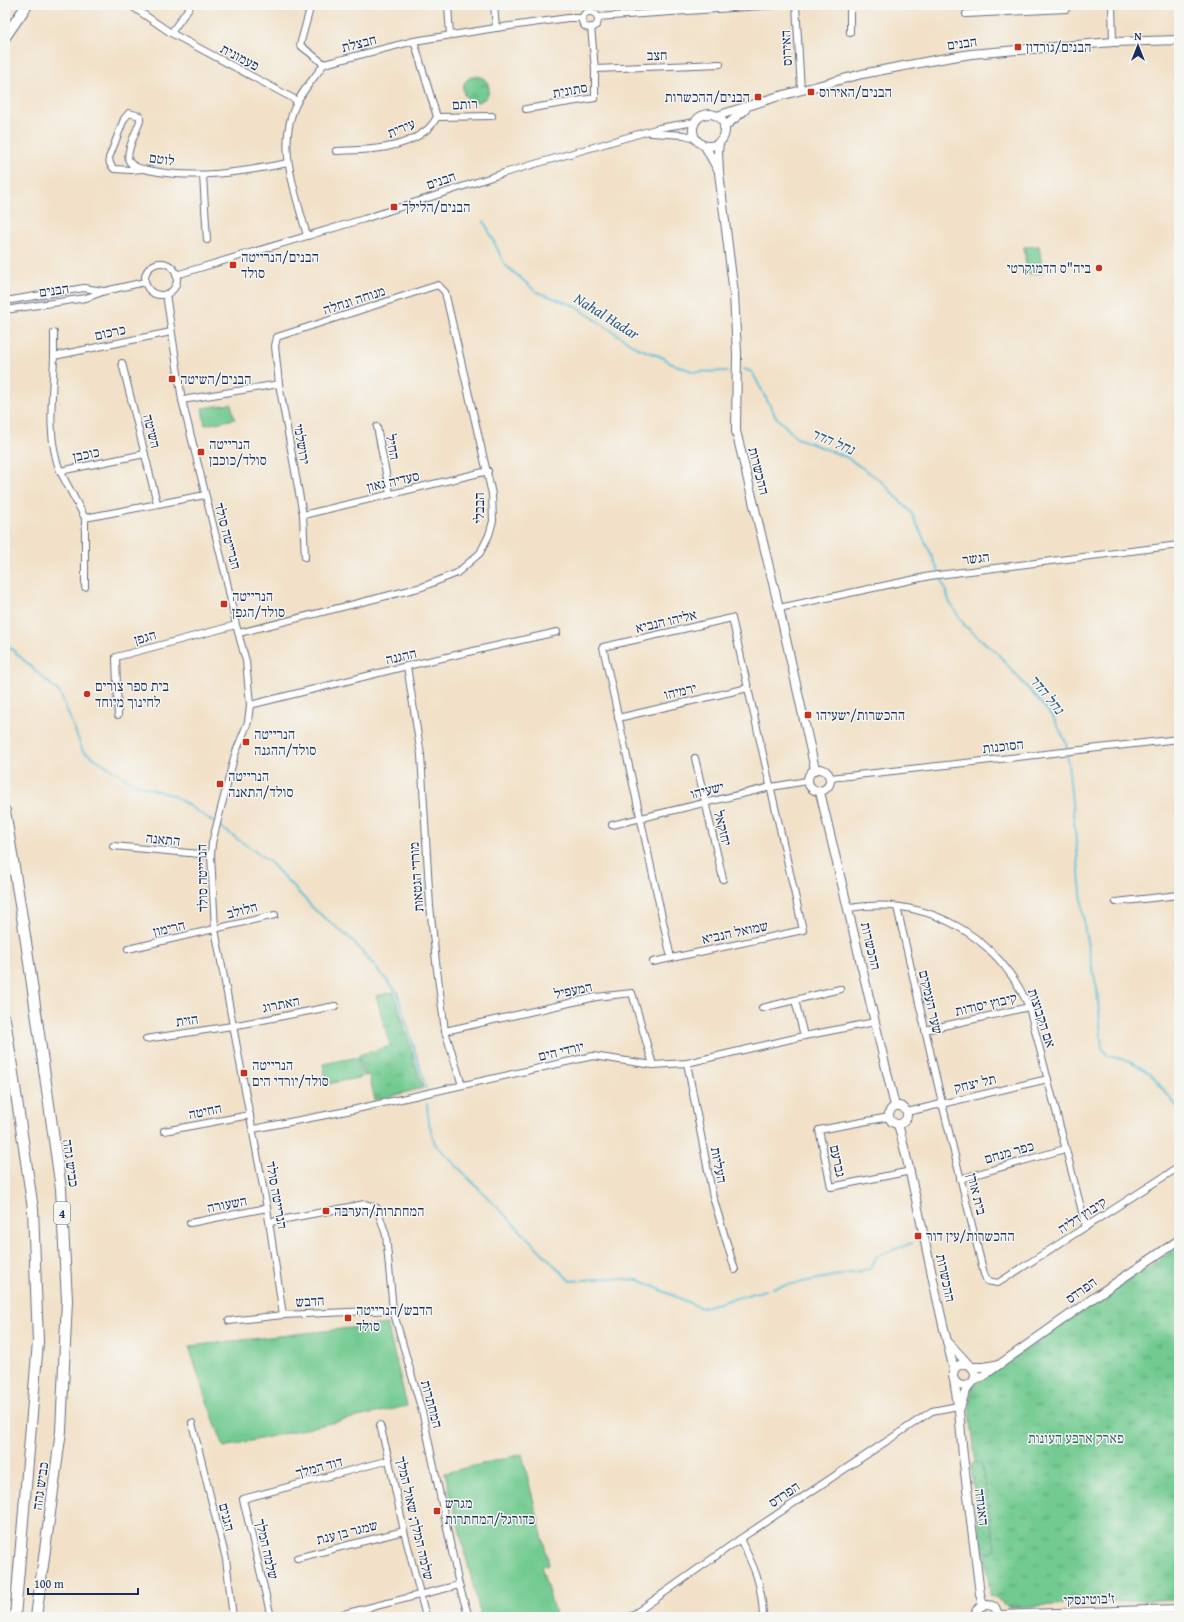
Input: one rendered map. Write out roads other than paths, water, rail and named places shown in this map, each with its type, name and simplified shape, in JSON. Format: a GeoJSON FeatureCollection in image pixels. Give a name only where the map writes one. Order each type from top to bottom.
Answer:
{"type":"FeatureCollection","features":[{"type":"Feature","properties":{"kind":"highway"},"geometry":{"type":"LineString","coordinates":[[5,37],[26,5]]}},
{"type":"Feature","properties":{"kind":"highway","name":"כביש גהה"},"geometry":{"type":"LineString","coordinates":[[5,811],[26,942],[61,1189],[67,1300],[61,1431],[36,1617]]}},
{"type":"Feature","properties":{"kind":"highway","name":"כביש גהה"},"geometry":{"type":"LineString","coordinates":[[5,1019],[33,1208],[38,1342],[15,1617]]}},
{"type":"Feature","properties":{"kind":"street","name":"פעמונית"},"geometry":{"type":"LineString","coordinates":[[130,5],[171,33],[298,101]]}},
{"type":"Feature","properties":{"kind":"street"},"geometry":{"type":"LineString","coordinates":[[171,33],[190,5]]}},
{"type":"Feature","properties":{"kind":"street"},"geometry":{"type":"LineString","coordinates":[[307,236],[288,163],[288,138],[291,118],[298,101],[324,64],[300,45],[311,5]]}},
{"type":"Feature","properties":{"kind":"street"},"geometry":{"type":"LineString","coordinates":[[448,5],[450,35]]}},
{"type":"Feature","properties":{"kind":"street"},"geometry":{"type":"LineString","coordinates":[[494,5],[496,28]]}},
{"type":"Feature","properties":{"kind":"street"},"geometry":{"type":"LineString","coordinates":[[597,17],[597,23],[591,27],[585,26],[582,22],[582,18],[586,13],[590,12],[595,14],[597,17],[777,5]]}},
{"type":"Feature","properties":{"kind":"street","name":"האירוס"},"geometry":{"type":"LineString","coordinates":[[796,5],[801,90]]}},
{"type":"Feature","properties":{"kind":"street"},"geometry":{"type":"LineString","coordinates":[[850,5],[850,32]]}},
{"type":"Feature","properties":{"kind":"street"},"geometry":{"type":"LineString","coordinates":[[966,14],[1066,9],[1066,5]]}},
{"type":"Feature","properties":{"kind":"street"},"geometry":{"type":"LineString","coordinates":[[1112,5],[1113,42]]}},
{"type":"Feature","properties":{"kind":"street","name":"חבצלת"},"geometry":{"type":"LineString","coordinates":[[324,64],[414,41],[568,18],[582,18]]}},
{"type":"Feature","properties":{"kind":"street","name":"סתונית"},"geometry":{"type":"LineString","coordinates":[[526,109],[595,98],[595,69],[591,27]]}},
{"type":"Feature","properties":{"kind":"street","name":"הבנים"},"geometry":{"type":"LineString","coordinates":[[717,116],[801,90],[862,74],[971,54],[1113,42],[1179,40]]}},
{"type":"Feature","properties":{"kind":"street"},"geometry":{"type":"LineString","coordinates":[[414,41],[437,117]]}},
{"type":"Feature","properties":{"kind":"street","name":"חצב"},"geometry":{"type":"LineString","coordinates":[[595,69],[720,64]]}},
{"type":"Feature","properties":{"kind":"street","name":"הבנים"},"geometry":{"type":"LineString","coordinates":[[724,127],[753,104]]}},
{"type":"Feature","properties":{"kind":"street","name":"לוטם"},"geometry":{"type":"LineString","coordinates":[[142,169],[130,161],[128,153],[140,121],[140,116],[130,113],[124,119],[110,158],[110,164],[114,169],[142,169],[180,174],[203,175],[249,171],[288,163]]}},
{"type":"Feature","properties":{"kind":"street"},"geometry":{"type":"LineString","coordinates":[[706,114],[717,116],[721,119],[724,127],[724,136],[719,142],[711,146],[700,144],[695,138],[692,130],[695,122],[700,116],[706,114]]}},
{"type":"Feature","properties":{"kind":"street","name":"רותם"},"geometry":{"type":"LineString","coordinates":[[437,117],[492,116]]}},
{"type":"Feature","properties":{"kind":"street","name":"עירית"},"geometry":{"type":"LineString","coordinates":[[336,151],[378,149],[415,138],[426,131],[437,117]]}},
{"type":"Feature","properties":{"kind":"street","name":"הבנים"},"geometry":{"type":"LineString","coordinates":[[176,276],[364,219],[504,173],[659,128],[695,122]]}},
{"type":"Feature","properties":{"kind":"street","name":"הבנים"},"geometry":{"type":"LineString","coordinates":[[646,133],[669,133],[695,138]]}},
{"type":"Feature","properties":{"kind":"street","name":"ההכשרות"},"geometry":{"type":"LineString","coordinates":[[719,142],[719,172],[734,294],[737,354],[736,431],[779,608],[815,769]]}},
{"type":"Feature","properties":{"kind":"street","name":"ההכשרות"},"geometry":{"type":"LineString","coordinates":[[706,146],[719,172]]}},
{"type":"Feature","properties":{"kind":"street"},"geometry":{"type":"LineString","coordinates":[[203,175],[207,240]]}},
{"type":"Feature","properties":{"kind":"street"},"geometry":{"type":"LineString","coordinates":[[160,263],[170,266],[176,276],[175,285],[170,292],[166,294],[155,294],[147,287],[145,282],[147,272],[150,267],[160,263]]}},
{"type":"Feature","properties":{"kind":"street","name":"הבנים"},"geometry":{"type":"LineString","coordinates":[[5,310],[86,298],[145,282]]}},
{"type":"Feature","properties":{"kind":"street","name":"מנוחה ונחלה"},"geometry":{"type":"LineString","coordinates":[[277,337],[438,286]]}},
{"type":"Feature","properties":{"kind":"street","name":"הבבלי"},"geometry":{"type":"LineString","coordinates":[[239,633],[422,587],[457,573],[480,553],[489,535],[493,521],[492,494],[488,471],[445,292],[438,286]]}},
{"type":"Feature","properties":{"kind":"street","name":"הבנים"},"geometry":{"type":"LineString","coordinates":[[5,301],[84,288],[105,292]]}},
{"type":"Feature","properties":{"kind":"street"},"geometry":{"type":"LineString","coordinates":[[166,294],[182,400],[279,384]]}},
{"type":"Feature","properties":{"kind":"street","name":"כרכום"},"geometry":{"type":"LineString","coordinates":[[54,356],[171,332]]}},
{"type":"Feature","properties":{"kind":"street"},"geometry":{"type":"LineString","coordinates":[[54,333],[51,430],[56,460],[60,471]]}},
{"type":"Feature","properties":{"kind":"street","name":"ירושלמי"},"geometry":{"type":"LineString","coordinates":[[277,337],[275,346],[279,384],[303,515],[305,557]]}},
{"type":"Feature","properties":{"kind":"street","name":"השיטה"},"geometry":{"type":"LineString","coordinates":[[122,364],[157,504]]}},
{"type":"Feature","properties":{"kind":"street","name":"הנרייטה סולד"},"geometry":{"type":"LineString","coordinates":[[182,400],[226,573],[236,625],[246,661],[250,705],[248,722],[235,754],[212,843],[211,855],[215,929],[270,1222],[283,1314]]}},
{"type":"Feature","properties":{"kind":"street","name":"החיל"},"geometry":{"type":"LineString","coordinates":[[377,427],[390,494]]}},
{"type":"Feature","properties":{"kind":"street","name":"כוכבן"},"geometry":{"type":"LineString","coordinates":[[86,587],[85,518],[60,471],[145,454]]}},
{"type":"Feature","properties":{"kind":"street","name":"סעדיה גאון"},"geometry":{"type":"LineString","coordinates":[[303,515],[488,471]]}},
{"type":"Feature","properties":{"kind":"street"},"geometry":{"type":"LineString","coordinates":[[85,518],[205,495]]}},
{"type":"Feature","properties":{"kind":"street","name":"הגשר"},"geometry":{"type":"LineString","coordinates":[[779,608],[930,576],[1179,545]]}},
{"type":"Feature","properties":{"kind":"street","name":"אליהו הנביא"},"geometry":{"type":"LineString","coordinates":[[671,958],[603,647],[732,618],[803,930]]}},
{"type":"Feature","properties":{"kind":"street","name":"הגפן"},"geometry":{"type":"LineString","coordinates":[[118,715],[116,656],[236,625]]}},
{"type":"Feature","properties":{"kind":"street","name":"ההגנה"},"geometry":{"type":"LineString","coordinates":[[250,705],[407,666],[557,632]]}},
{"type":"Feature","properties":{"kind":"street","name":"מורדי הגטאות"},"geometry":{"type":"LineString","coordinates":[[407,666],[421,755],[430,906],[445,1031],[462,1085]]}},
{"type":"Feature","properties":{"kind":"street","name":"ירמיהו"},"geometry":{"type":"LineString","coordinates":[[618,718],[748,688]]}},
{"type":"Feature","properties":{"kind":"street","name":"הסוכנות"},"geometry":{"type":"LineString","coordinates":[[830,778],[1179,739]]}},
{"type":"Feature","properties":{"kind":"street","name":"יחזקאל"},"geometry":{"type":"LineString","coordinates":[[695,758],[704,803],[723,879]]}},
{"type":"Feature","properties":{"kind":"street"},"geometry":{"type":"LineString","coordinates":[[815,769],[823,769],[830,778],[827,789],[820,792],[810,788],[807,781],[809,774],[815,769]]}},
{"type":"Feature","properties":{"kind":"street","name":"ישעיהו"},"geometry":{"type":"LineString","coordinates":[[612,825],[771,786],[807,781]]}},
{"type":"Feature","properties":{"kind":"street","name":"ההכשרות"},"geometry":{"type":"LineString","coordinates":[[820,792],[849,908],[895,1106]]}},
{"type":"Feature","properties":{"kind":"street","name":"התאנה"},"geometry":{"type":"LineString","coordinates":[[113,846],[211,855]]}},
{"type":"Feature","properties":{"kind":"street"},"geometry":{"type":"LineString","coordinates":[[1116,902],[1179,895]]}},
{"type":"Feature","properties":{"kind":"street","name":"אם הקבוצות"},"geometry":{"type":"LineString","coordinates":[[849,908],[864,905],[897,907],[908,908],[934,915],[956,924],[972,935],[1001,961],[1021,990],[1028,1007],[1086,1227]]}},
{"type":"Feature","properties":{"kind":"street","name":"שער העמקים"},"geometry":{"type":"LineString","coordinates":[[897,907],[942,1103]]}},
{"type":"Feature","properties":{"kind":"street","name":"הלולב"},"geometry":{"type":"LineString","coordinates":[[215,929],[275,914]]}},
{"type":"Feature","properties":{"kind":"street","name":"הרימון"},"geometry":{"type":"LineString","coordinates":[[128,949],[215,929]]}},
{"type":"Feature","properties":{"kind":"street","name":"שמואל הנביא"},"geometry":{"type":"LineString","coordinates":[[654,962],[803,930]]}},
{"type":"Feature","properties":{"kind":"street"},"geometry":{"type":"LineString","coordinates":[[762,1008],[840,989]]}},
{"type":"Feature","properties":{"kind":"street","name":"המעפיל"},"geometry":{"type":"LineString","coordinates":[[445,1031],[596,997],[632,993],[653,1065]]}},
{"type":"Feature","properties":{"kind":"street"},"geometry":{"type":"LineString","coordinates":[[795,1000],[804,1036]]}},
{"type":"Feature","properties":{"kind":"street","name":"האתרוג"},"geometry":{"type":"LineString","coordinates":[[232,1026],[335,1006]]}},
{"type":"Feature","properties":{"kind":"street","name":"קיבוץ יסודות"},"geometry":{"type":"LineString","coordinates":[[925,1030],[1028,1007]]}},
{"type":"Feature","properties":{"kind":"street","name":"יורדי הים"},"geometry":{"type":"LineString","coordinates":[[253,1129],[352,1110],[592,1056],[653,1065],[687,1063],[804,1036],[875,1022]]}},
{"type":"Feature","properties":{"kind":"street","name":"הזית"},"geometry":{"type":"LineString","coordinates":[[146,1039],[232,1026]]}},
{"type":"Feature","properties":{"kind":"street","name":"העליות"},"geometry":{"type":"LineString","coordinates":[[687,1063],[713,1197],[735,1270]]}},
{"type":"Feature","properties":{"kind":"street","name":"תל יצחק"},"geometry":{"type":"LineString","coordinates":[[907,1112],[1048,1079]]}},
{"type":"Feature","properties":{"kind":"street","name":"בית אורן"},"geometry":{"type":"LineString","coordinates":[[942,1103],[984,1274],[987,1281],[998,1283]]}},
{"type":"Feature","properties":{"kind":"street"},"geometry":{"type":"LineString","coordinates":[[895,1106],[903,1107],[907,1112],[906,1119],[902,1123],[898,1124],[891,1121],[889,1117],[890,1110],[895,1106]]}},
{"type":"Feature","properties":{"kind":"street","name":"החיטה"},"geometry":{"type":"LineString","coordinates":[[164,1131],[250,1115]]}},
{"type":"Feature","properties":{"kind":"street","name":"גברעם"},"geometry":{"type":"LineString","coordinates":[[889,1117],[819,1130],[831,1187],[911,1171]]}},
{"type":"Feature","properties":{"kind":"street","name":"ההכשרות"},"geometry":{"type":"LineString","coordinates":[[898,1124],[911,1171],[954,1369]]}},
{"type":"Feature","properties":{"kind":"street","name":"כפר מנחם"},"geometry":{"type":"LineString","coordinates":[[960,1179],[1065,1149]]}},
{"type":"Feature","properties":{"kind":"street","name":"קיבוץ דליה"},"geometry":{"type":"LineString","coordinates":[[998,1283],[1179,1168]]}},
{"type":"Feature","properties":{"kind":"street","name":"המחתרות"},"geometry":{"type":"LineString","coordinates":[[270,1222],[366,1204],[377,1208],[386,1235],[393,1310],[423,1415],[459,1585],[469,1617]]}},
{"type":"Feature","properties":{"kind":"street","name":"השעורה"},"geometry":{"type":"LineString","coordinates":[[190,1223],[267,1208]]}},
{"type":"Feature","properties":{"kind":"street","name":"הפרדס"},"geometry":{"type":"LineString","coordinates":[[971,1383],[1179,1240]]}},
{"type":"Feature","properties":{"kind":"street","name":"הדבש"},"geometry":{"type":"LineString","coordinates":[[229,1321],[283,1314],[393,1310]]}},
{"type":"Feature","properties":{"kind":"street","name":"ההכשרות"},"geometry":{"type":"LineString","coordinates":[[948,1343],[970,1366]]}},
{"type":"Feature","properties":{"kind":"street"},"geometry":{"type":"LineString","coordinates":[[960,1364],[970,1366],[975,1373],[971,1383],[961,1386],[954,1380],[954,1369],[960,1364]]}},
{"type":"Feature","properties":{"kind":"street","name":"הפרדס"},"geometry":{"type":"LineString","coordinates":[[970,1366],[984,1367],[1000,1364]]}},
{"type":"Feature","properties":{"kind":"street","name":"האגודה"},"geometry":{"type":"LineString","coordinates":[[954,1380],[959,1408],[966,1488],[980,1594],[984,1605]]}},
{"type":"Feature","properties":{"kind":"street","name":"האגודה"},"geometry":{"type":"LineString","coordinates":[[959,1408],[971,1383]]}},
{"type":"Feature","properties":{"kind":"street","name":"הפרדס"},"geometry":{"type":"LineString","coordinates":[[630,1617],[740,1540],[932,1411],[959,1408]]}},
{"type":"Feature","properties":{"kind":"street","name":"הגנים"},"geometry":{"type":"LineString","coordinates":[[192,1423],[226,1559],[233,1617]]}},
{"type":"Feature","properties":{"kind":"street","name":"שלמה המלך; שאול המלך"},"geometry":{"type":"LineString","coordinates":[[380,1425],[390,1460],[404,1531],[426,1617]]}},
{"type":"Feature","properties":{"kind":"street","name":"דוד המלך"},"geometry":{"type":"LineString","coordinates":[[255,1496],[390,1460]]}},
{"type":"Feature","properties":{"kind":"street","name":"שלמה המלך"},"geometry":{"type":"LineString","coordinates":[[255,1496],[243,1499],[271,1617]]}},
{"type":"Feature","properties":{"kind":"street","name":"שמגר בן ענת"},"geometry":{"type":"LineString","coordinates":[[297,1558],[404,1531]]}},
{"type":"Feature","properties":{"kind":"street"},"geometry":{"type":"LineString","coordinates":[[740,1540],[753,1565],[758,1580],[762,1596],[763,1617]]}},
{"type":"Feature","properties":{"kind":"street"},"geometry":{"type":"LineString","coordinates":[[332,1617],[459,1585]]}},
{"type":"Feature","properties":{"kind":"street"},"geometry":{"type":"LineString","coordinates":[[976,1617],[977,1610],[984,1605],[991,1605],[995,1607],[999,1616]]}},
{"type":"Feature","properties":{"kind":"street","name":"ז'בוטינסקי"},"geometry":{"type":"LineString","coordinates":[[999,1616],[1068,1615],[1179,1609]]}},
{"type":"Feature","properties":{"kind":"waterway","name":"Nahal Hadar"},"geometry":{"type":"LineString","coordinates":[[484,221],[505,265],[537,292],[575,306],[636,347],[664,358],[670,363],[695,372],[727,371]]}},
{"type":"Feature","properties":{"kind":"waterway","name":"נחל הדר"},"geometry":{"type":"LineString","coordinates":[[744,369],[752,372],[776,417],[797,438],[846,457],[880,480],[911,512],[937,567],[950,603],[965,626],[997,653],[1053,717],[1066,742],[1085,932],[1097,989],[1102,1048],[1108,1056],[1130,1061],[1150,1073],[1179,1109]]}},
{"type":"Feature","properties":{"kind":"waterway"},"geometry":{"type":"LineString","coordinates":[[5,643],[60,693],[83,751],[135,784],[174,796],[215,823]]}},
{"type":"Feature","properties":{"kind":"waterway"},"geometry":{"type":"LineString","coordinates":[[219,826],[270,862],[314,909],[352,940],[397,992],[426,1088]]}},
{"type":"Feature","properties":{"kind":"waterway"},"geometry":{"type":"LineString","coordinates":[[427,1104],[429,1123],[435,1144],[570,1281],[609,1278],[639,1280],[701,1308],[765,1290]]}},
{"type":"Feature","properties":{"kind":"waterway"},"geometry":{"type":"LineString","coordinates":[[772,1288],[870,1269],[877,1256],[912,1243]]}},
{"type":"Feature","properties":{"kind":"place","name":"הבנים/גורדון"},"geometry":{"type":"Point","coordinates":[1018,47]}},
{"type":"Feature","properties":{"kind":"place","name":"הבנים/האירוס"},"geometry":{"type":"Point","coordinates":[811,92]}},
{"type":"Feature","properties":{"kind":"place","name":"הבנים/ההכשרות"},"geometry":{"type":"Point","coordinates":[758,97]}},
{"type":"Feature","properties":{"kind":"place","name":"הבנים/הלילך"},"geometry":{"type":"Point","coordinates":[394,207]}},
{"type":"Feature","properties":{"kind":"place","name":"הבנים/הנרייטה סולד"},"geometry":{"type":"Point","coordinates":[233,265]}},
{"type":"Feature","properties":{"kind":"place","name":"ביה\"ס הדמוקרטי"},"geometry":{"type":"Point","coordinates":[1099,268]}},
{"type":"Feature","properties":{"kind":"place","name":"הבנים/השיטה"},"geometry":{"type":"Point","coordinates":[172,379]}},
{"type":"Feature","properties":{"kind":"place","name":"הנרייטה סולד/כוכבן"},"geometry":{"type":"Point","coordinates":[201,452]}},
{"type":"Feature","properties":{"kind":"place","name":"הנרייטה סולד/הגפן"},"geometry":{"type":"Point","coordinates":[224,604]}},
{"type":"Feature","properties":{"kind":"place","name":"בית ספר צורים לחינוך מיוחד"},"geometry":{"type":"Point","coordinates":[87,694]}},
{"type":"Feature","properties":{"kind":"place","name":"ההכשרות/ישעיהו"},"geometry":{"type":"Point","coordinates":[808,715]}},
{"type":"Feature","properties":{"kind":"place","name":"הנרייטה סולד/ההגנה"},"geometry":{"type":"Point","coordinates":[246,742]}},
{"type":"Feature","properties":{"kind":"place","name":"הנרייטה סולד/התאנה"},"geometry":{"type":"Point","coordinates":[220,784]}},
{"type":"Feature","properties":{"kind":"place","name":"הנרייטה סולד/יורדי הים"},"geometry":{"type":"Point","coordinates":[244,1073]}},
{"type":"Feature","properties":{"kind":"place","name":"המחתרות/הערבה"},"geometry":{"type":"Point","coordinates":[326,1211]}},
{"type":"Feature","properties":{"kind":"place","name":"ההכשרות/עין דור"},"geometry":{"type":"Point","coordinates":[918,1236]}},
{"type":"Feature","properties":{"kind":"place","name":"הדבש/הנרייטה סולד"},"geometry":{"type":"Point","coordinates":[348,1318]}},
{"type":"Feature","properties":{"kind":"place","name":"מגרש כדורגל/המחתרות"},"geometry":{"type":"Point","coordinates":[437,1511]}},
{"type":"Feature","properties":{"kind":"park label","name":"פארק ארבע העונות"},"geometry":{"type":"Point","coordinates":[1076,1438]}}]}
